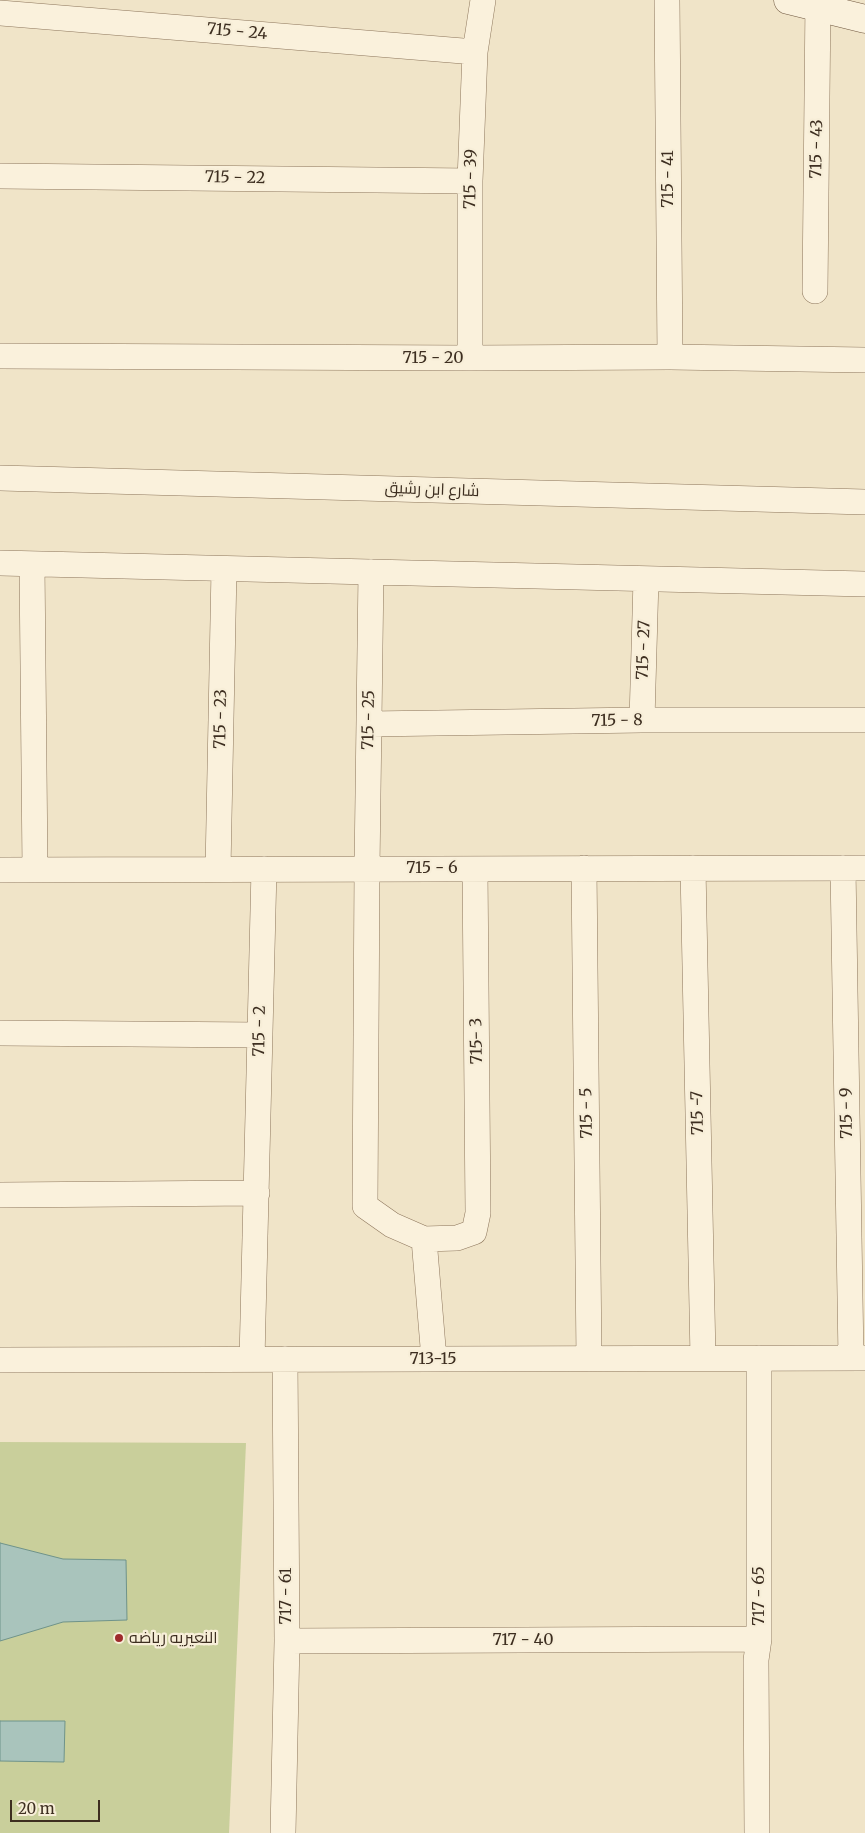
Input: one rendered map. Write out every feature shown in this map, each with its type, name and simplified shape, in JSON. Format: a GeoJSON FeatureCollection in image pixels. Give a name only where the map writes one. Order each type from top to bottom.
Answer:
{"type":"FeatureCollection","features":[{"type":"Feature","properties":{"kind":"street","name":"715 - 39"},"geometry":{"type":"LineString","coordinates":[[470,358],[470,181],[475,52],[483,0]]}},
{"type":"Feature","properties":{"kind":"street","name":"715 - 41"},"geometry":{"type":"LineString","coordinates":[[666,0],[670,357]]}},
{"type":"Feature","properties":{"kind":"street"},"geometry":{"type":"LineString","coordinates":[[788,0],[818,4],[865,19]]}},
{"type":"Feature","properties":{"kind":"street","name":"715 - 43"},"geometry":{"type":"LineString","coordinates":[[815,291],[818,4]]}},
{"type":"Feature","properties":{"kind":"street","name":"715 - 24"},"geometry":{"type":"LineString","coordinates":[[0,13],[475,52]]}},
{"type":"Feature","properties":{"kind":"street","name":"715 - 22"},"geometry":{"type":"LineString","coordinates":[[0,176],[470,181]]}},
{"type":"Feature","properties":{"kind":"street","name":"715 - 20"},"geometry":{"type":"LineString","coordinates":[[0,356],[670,357],[865,360]]}},
{"type":"Feature","properties":{"kind":"street","name":"شارع ابن رشيق"},"geometry":{"type":"LineString","coordinates":[[0,478],[865,502]]}},
{"type":"Feature","properties":{"kind":"street"},"geometry":{"type":"LineString","coordinates":[[0,563],[865,584]]}},
{"type":"Feature","properties":{"kind":"street"},"geometry":{"type":"LineString","coordinates":[[32,564],[34,869]]}},
{"type":"Feature","properties":{"kind":"street","name":"715 - 23"},"geometry":{"type":"LineString","coordinates":[[218,869],[224,569]]}},
{"type":"Feature","properties":{"kind":"street","name":"715 - 25"},"geometry":{"type":"LineString","coordinates":[[371,572],[370,724],[366,868],[365,1206],[392,1225],[424,1240]]}},
{"type":"Feature","properties":{"kind":"street","name":"715 - 27"},"geometry":{"type":"LineString","coordinates":[[642,720],[646,579]]}},
{"type":"Feature","properties":{"kind":"street","name":"715 - 8"},"geometry":{"type":"LineString","coordinates":[[370,724],[642,720],[865,720]]}},
{"type":"Feature","properties":{"kind":"street","name":"715- 3"},"geometry":{"type":"LineString","coordinates":[[424,1240],[457,1238],[474,1232],[478,1213],[475,868]]}},
{"type":"Feature","properties":{"kind":"street","name":"715 - 5"},"geometry":{"type":"LineString","coordinates":[[584,868],[589,1359]]}},
{"type":"Feature","properties":{"kind":"street","name":"715 -7"},"geometry":{"type":"LineString","coordinates":[[694,868],[704,1358]]}},
{"type":"Feature","properties":{"kind":"street","name":"715 - 6"},"geometry":{"type":"LineString","coordinates":[[0,870],[854,868]]}},
{"type":"Feature","properties":{"kind":"street","name":"715 - 9"},"geometry":{"type":"LineString","coordinates":[[854,868],[858,1358]]}},
{"type":"Feature","properties":{"kind":"street","name":"715 - 2"},"geometry":{"type":"LineString","coordinates":[[252,1359],[264,869]]}},
{"type":"Feature","properties":{"kind":"street"},"geometry":{"type":"LineString","coordinates":[[0,1033],[260,1035]]}},
{"type":"Feature","properties":{"kind":"street"},"geometry":{"type":"LineString","coordinates":[[0,1195],[257,1193]]}},
{"type":"Feature","properties":{"kind":"street"},"geometry":{"type":"LineString","coordinates":[[424,1240],[434,1359]]}},
{"type":"Feature","properties":{"kind":"street","name":"717 - 65"},"geometry":{"type":"LineString","coordinates":[[757,1833],[756,1660],[759,1639],[759,1358]]}},
{"type":"Feature","properties":{"kind":"street","name":"713-15"},"geometry":{"type":"LineString","coordinates":[[0,1360],[858,1358]]}},
{"type":"Feature","properties":{"kind":"street","name":"717 - 61"},"geometry":{"type":"LineString","coordinates":[[283,1833],[287,1641],[285,1359]]}},
{"type":"Feature","properties":{"kind":"street","name":"717 - 40"},"geometry":{"type":"LineString","coordinates":[[287,1641],[759,1639]]}},
{"type":"Feature","properties":{"kind":"green space","name":"النعيريه رياضه"},"geometry":{"type":"Polygon","coordinates":[[[0,1442],[246,1443],[229,1833],[0,1833],[0,1442]]]}},
{"type":"Feature","properties":{"kind":"water"},"geometry":{"type":"Polygon","coordinates":[[[0,1543],[63,1559],[126,1560],[127,1620],[63,1622],[0,1641],[0,1543]]]}},
{"type":"Feature","properties":{"kind":"water"},"geometry":{"type":"Polygon","coordinates":[[[0,1721],[65,1721],[64,1762],[0,1761],[0,1721]]]}},
{"type":"Feature","properties":{"kind":"place","name":"النعيريه رياضه"},"geometry":{"type":"Point","coordinates":[119,1638]}}]}
